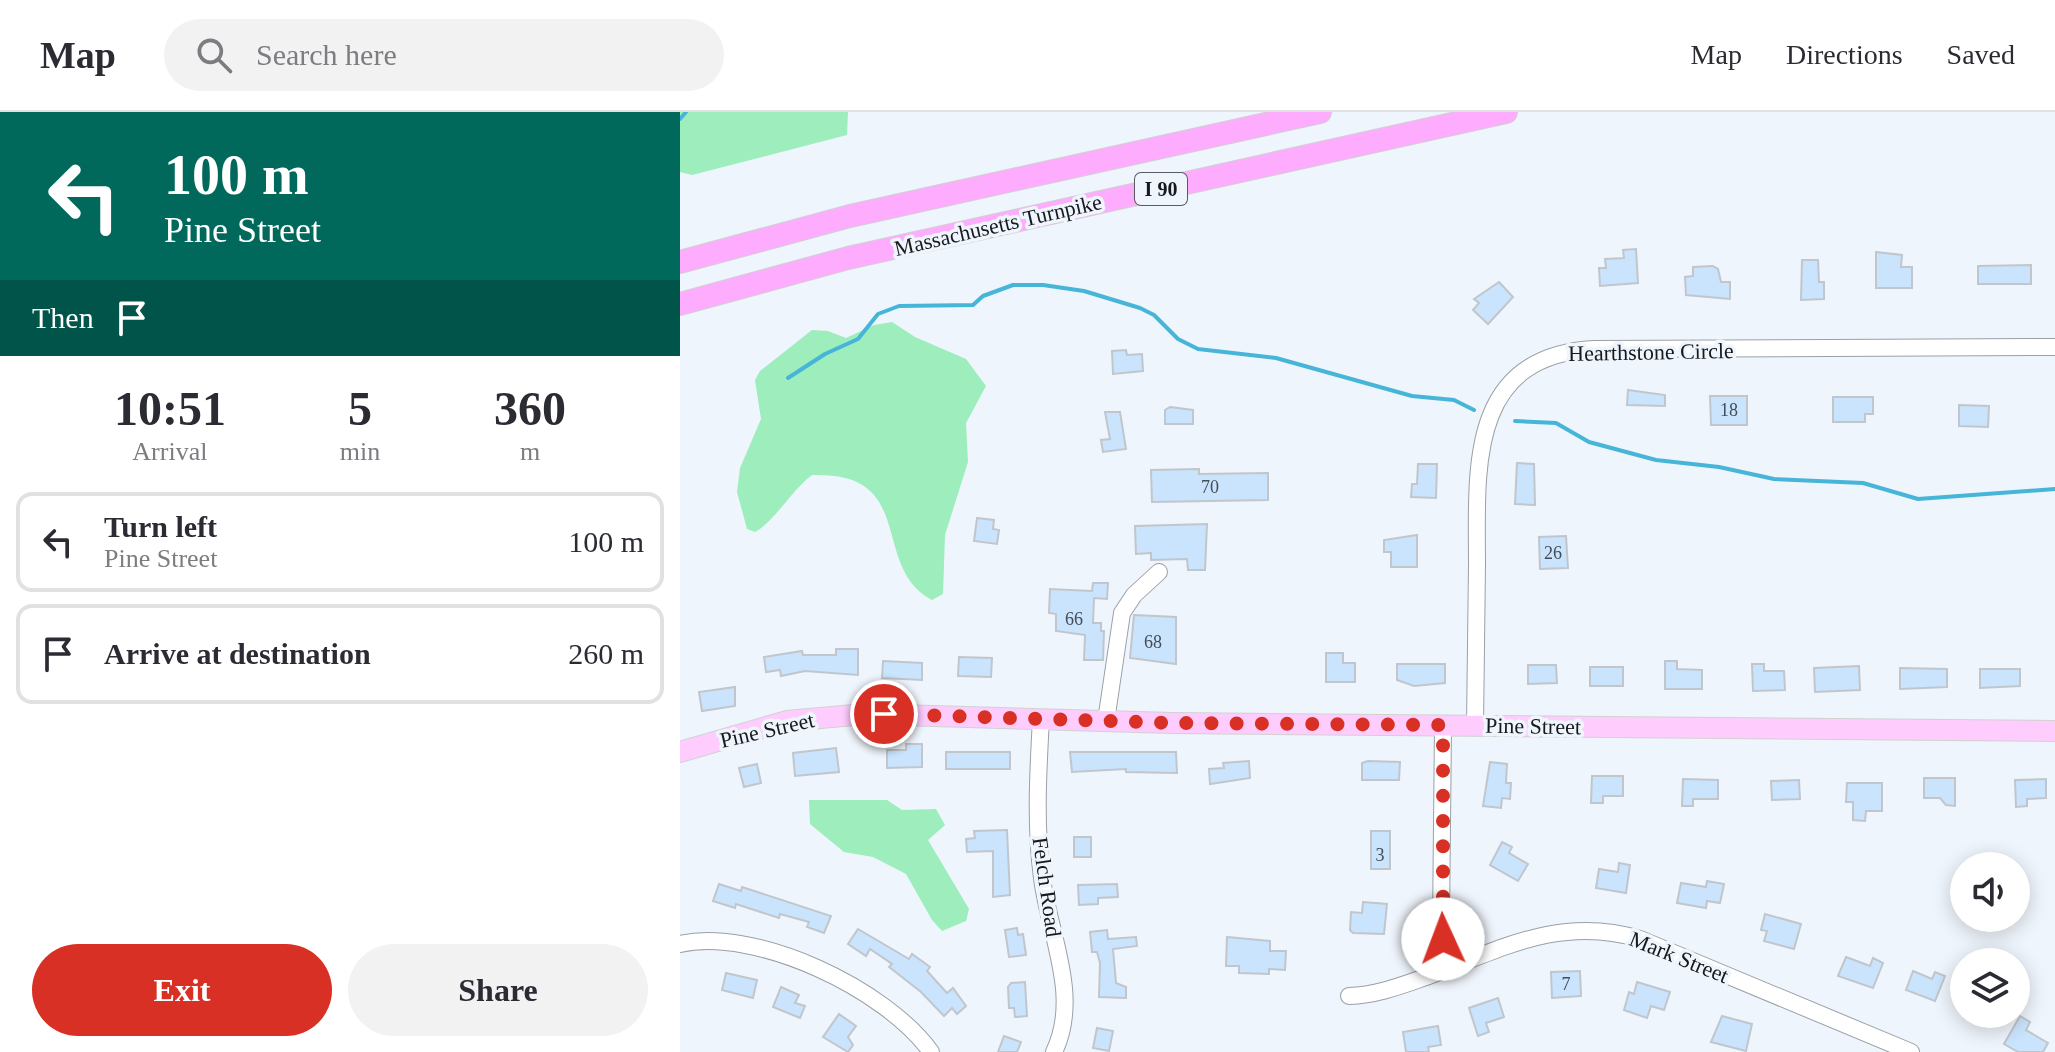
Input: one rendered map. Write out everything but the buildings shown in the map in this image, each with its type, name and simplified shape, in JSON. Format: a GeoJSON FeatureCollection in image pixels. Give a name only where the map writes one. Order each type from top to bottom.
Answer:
{"type":"FeatureCollection","features":[{"type":"Feature","properties":{"kind":"highway","name":"Massachusetts Turnpike"},"geometry":{"type":"LineString","coordinates":[[680,262],[863,213],[1320,112]]}},
{"type":"Feature","properties":{"kind":"highway","name":"Massachusetts Turnpike"},"geometry":{"type":"LineString","coordinates":[[680,304],[848,258],[1506,112]]}},
{"type":"Feature","properties":{"kind":"main road","name":"Pine Street"},"geometry":{"type":"LineString","coordinates":[[680,752],[787,721],[831,716],[2055,731]]}},
{"type":"Feature","properties":{"kind":"street","name":"Hearthstone Circle"},"geometry":{"type":"LineString","coordinates":[[1475,726],[1479,454],[1496,403],[1527,369],[1562,353],[1594,349],[2055,347]]}},
{"type":"Feature","properties":{"kind":"street"},"geometry":{"type":"LineString","coordinates":[[1106,721],[1122,613],[1134,595],[1159,572]]}},
{"type":"Feature","properties":{"kind":"street","name":"Felch Road"},"geometry":{"type":"LineString","coordinates":[[1041,719],[1038,781],[1042,878],[1063,974],[1065,1006],[1054,1052]]}},
{"type":"Feature","properties":{"kind":"street"},"geometry":{"type":"LineString","coordinates":[[1443,725],[1441,924],[1453,967]]}},
{"type":"Feature","properties":{"kind":"street","name":"Mark Street"},"geometry":{"type":"LineString","coordinates":[[1349,996],[1377,994],[1540,935],[1572,929],[1607,930],[1640,939],[1911,1052]]}},
{"type":"Feature","properties":{"kind":"street"},"geometry":{"type":"LineString","coordinates":[[680,944],[703,939],[736,943],[802,961],[894,1014],[931,1052]]}},
{"type":"Feature","properties":{"kind":"green space"},"geometry":{"type":"Polygon","coordinates":[[[680,112],[848,112],[847,135],[692,175],[680,172],[680,112]]]}},
{"type":"Feature","properties":{"kind":"green space"},"geometry":{"type":"Polygon","coordinates":[[[892,322],[915,337],[966,359],[986,386],[966,423],[968,462],[945,535],[943,594],[932,600],[913,585],[902,566],[880,504],[867,488],[845,478],[812,475],[755,532],[747,529],[737,492],[740,468],[761,419],[755,380],[760,371],[812,330],[828,331],[846,338],[874,325],[892,322]]]}},
{"type":"Feature","properties":{"kind":"green space"},"geometry":{"type":"Polygon","coordinates":[[[809,800],[887,800],[902,810],[936,809],[945,825],[928,840],[969,909],[966,921],[942,931],[932,920],[906,874],[873,857],[844,852],[810,824],[809,800]]]}},
{"type":"Feature","properties":{"kind":"waterway"},"geometry":{"type":"LineString","coordinates":[[680,119],[686,112]]}},
{"type":"Feature","properties":{"kind":"waterway"},"geometry":{"type":"LineString","coordinates":[[788,378],[825,354],[858,339],[878,314],[899,306],[973,305],[983,296],[1013,285],[1043,285],[1084,291],[1140,308],[1154,315],[1178,339],[1198,349],[1276,358],[1412,396],[1454,400],[1474,410]]}},
{"type":"Feature","properties":{"kind":"waterway"},"geometry":{"type":"LineString","coordinates":[[1515,421],[1556,423],[1589,442],[1656,460],[1719,467],[1774,479],[1863,483],[1918,499],[2055,489]]}},
{"type":"Feature","properties":{"kind":"route"},"geometry":{"type":"LineString","coordinates":[[884,714],[1172,723],[1443,725],[1443,939]]}}]}
